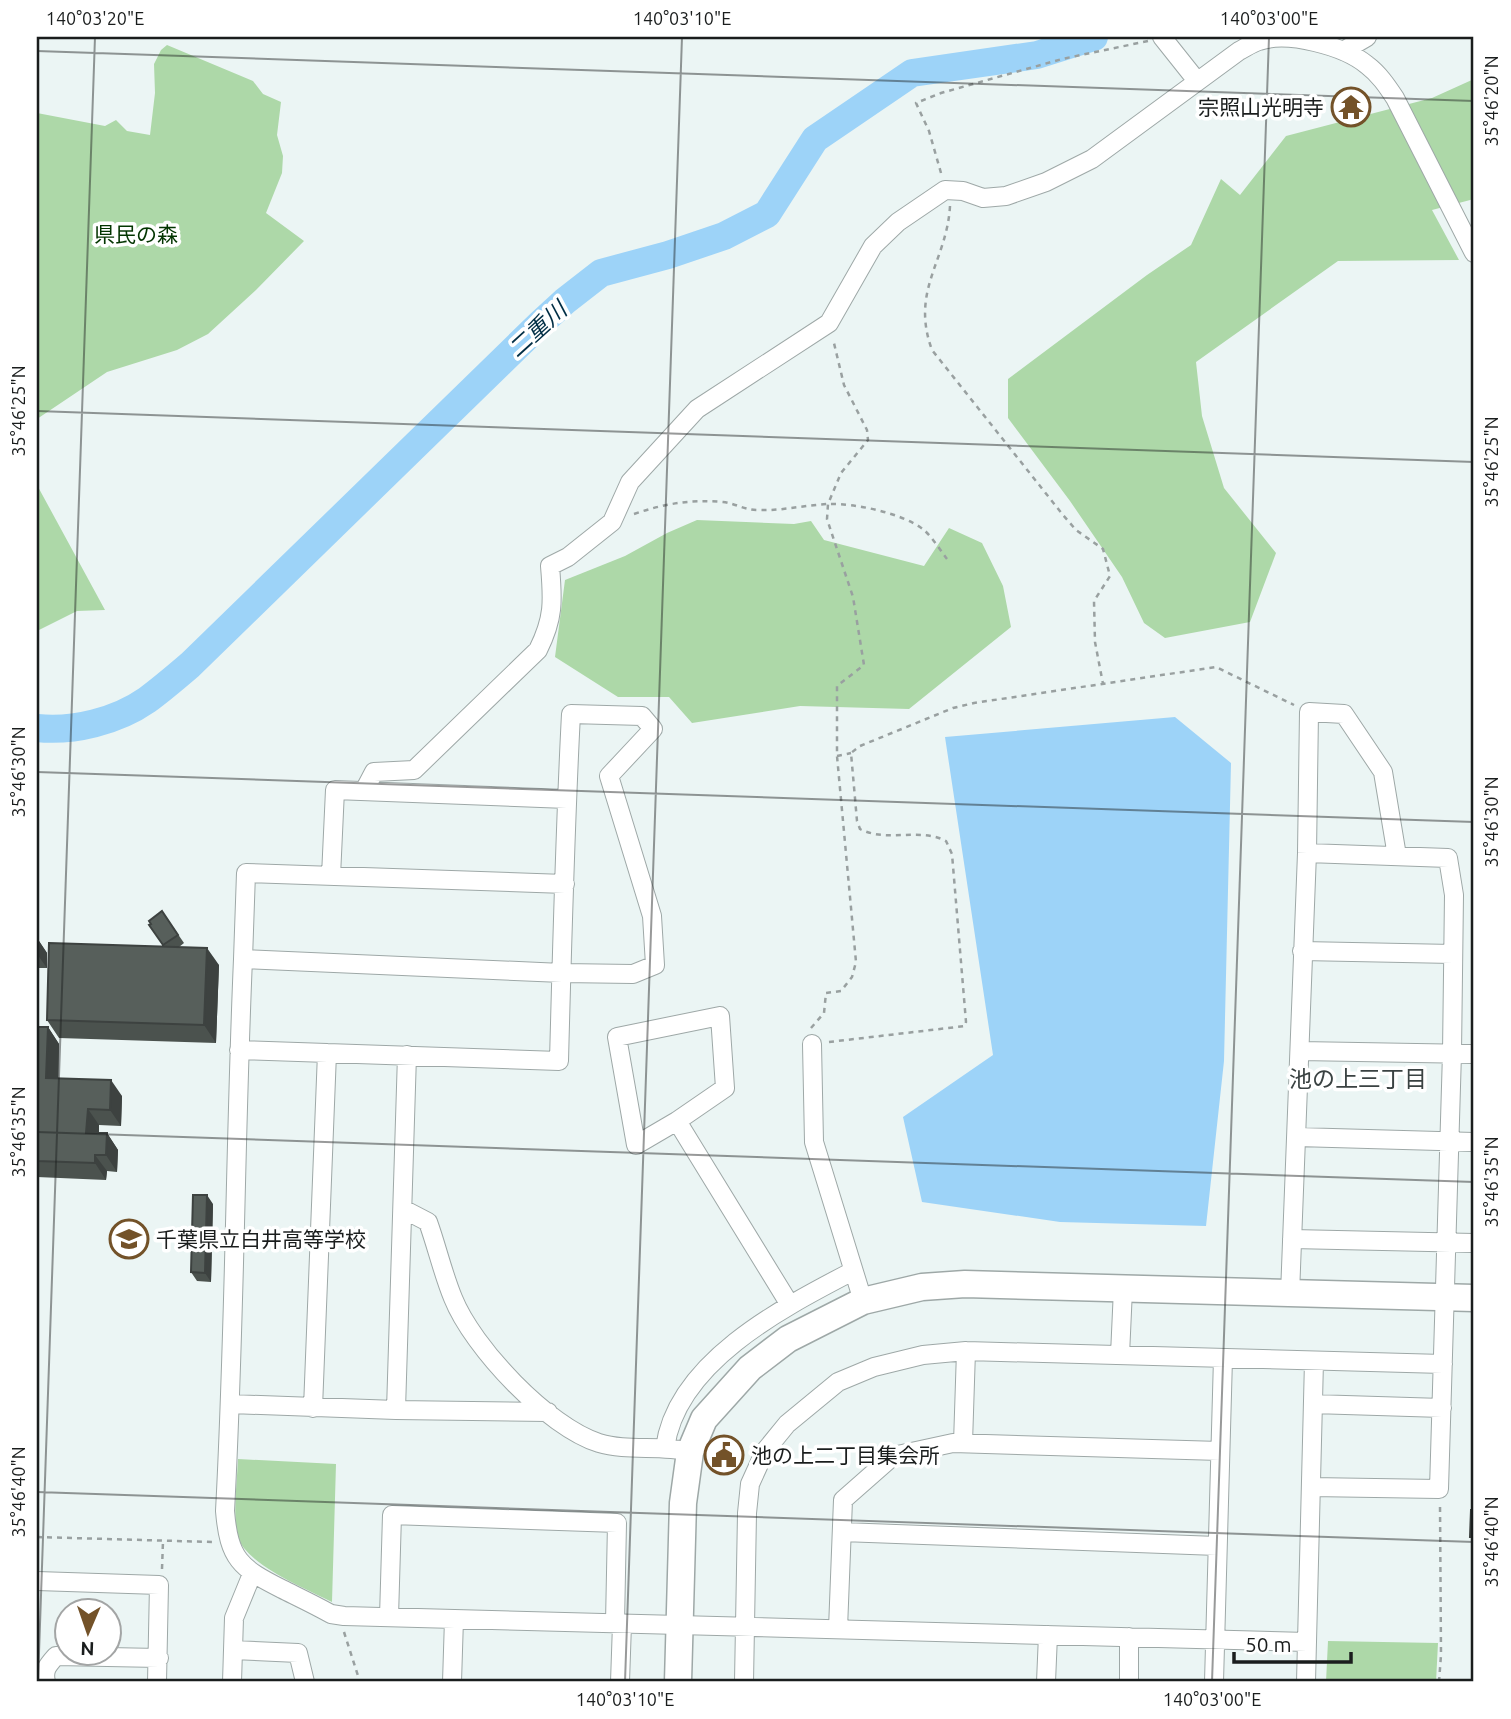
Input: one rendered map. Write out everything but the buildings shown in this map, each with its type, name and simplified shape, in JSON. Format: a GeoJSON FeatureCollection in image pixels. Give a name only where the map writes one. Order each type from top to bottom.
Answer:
{"type":"FeatureCollection","features":[{"type":"Feature","properties":{"kind":"street"},"geometry":{"type":"LineString","coordinates":[[1343,51],[1367,37]]}},
{"type":"Feature","properties":{"kind":"street"},"geometry":{"type":"LineString","coordinates":[[1158,38],[1197,81]]}},
{"type":"Feature","properties":{"kind":"street"},"geometry":{"type":"LineString","coordinates":[[364,791],[373,772],[414,770],[538,650],[548,629],[553,599],[550,566],[568,557],[612,522],[630,482],[697,408],[829,323],[873,246],[898,222],[945,190],[963,191],[983,198],[1006,196],[1046,182],[1092,159],[1230,57],[1258,41],[1288,39],[1326,45],[1343,51],[1366,63],[1381,77],[1395,98],[1474,253]]}},
{"type":"Feature","properties":{"kind":"street"},"geometry":{"type":"LineString","coordinates":[[1290,1294],[1307,853],[1309,712],[1344,714],[1383,772],[1397,856]]}},
{"type":"Feature","properties":{"kind":"street"},"geometry":{"type":"LineString","coordinates":[[239,1049],[559,1061],[562,973],[565,884],[567,799],[571,714],[642,716],[653,729],[609,776],[652,916],[655,965],[633,974],[562,973],[243,959]]}},
{"type":"Feature","properties":{"kind":"street"},"geometry":{"type":"LineString","coordinates":[[331,876],[335,790],[567,799]]}},
{"type":"Feature","properties":{"kind":"street"},"geometry":{"type":"LineString","coordinates":[[1307,853],[1448,858],[1454,895],[1439,1489],[1311,1486]]}},
{"type":"Feature","properties":{"kind":"street"},"geometry":{"type":"LineString","coordinates":[[565,884],[246,873],[231,1404],[225,1511],[226,1528],[236,1556],[252,1574],[331,1614],[344,1616],[1307,1642]]}},
{"type":"Feature","properties":{"kind":"street"},"geometry":{"type":"LineString","coordinates":[[1303,951],[1453,954]]}},
{"type":"Feature","properties":{"kind":"street"},"geometry":{"type":"LineString","coordinates":[[720,1016],[725,1088],[677,1121],[636,1145],[617,1037],[720,1016]]}},
{"type":"Feature","properties":{"kind":"street"},"geometry":{"type":"LineString","coordinates":[[812,1044],[814,1142],[863,1301]]}},
{"type":"Feature","properties":{"kind":"street"},"geometry":{"type":"LineString","coordinates":[[1300,1051],[1474,1054]]}},
{"type":"Feature","properties":{"kind":"street"},"geometry":{"type":"LineString","coordinates":[[313,1408],[327,1053]]}},
{"type":"Feature","properties":{"kind":"street"},"geometry":{"type":"LineString","coordinates":[[396,1410],[407,1055]]}},
{"type":"Feature","properties":{"kind":"street"},"geometry":{"type":"LineString","coordinates":[[677,1121],[790,1305]]}},
{"type":"Feature","properties":{"kind":"street"},"geometry":{"type":"LineString","coordinates":[[1297,1137],[1474,1142]]}},
{"type":"Feature","properties":{"kind":"street"},"geometry":{"type":"LineString","coordinates":[[403,1209],[428,1222],[453,1299],[477,1340],[503,1372],[548,1412],[584,1437],[603,1444],[677,1450]]}},
{"type":"Feature","properties":{"kind":"street"},"geometry":{"type":"LineString","coordinates":[[1292,1239],[1474,1242]]}},
{"type":"Feature","properties":{"kind":"street"},"geometry":{"type":"LineString","coordinates":[[678,1682],[683,1503],[677,1450],[667,1432],[686,1391],[713,1361],[790,1305],[853,1271]]}},
{"type":"Feature","properties":{"kind":"street"},"geometry":{"type":"LineString","coordinates":[[677,1450],[750,1368],[788,1339],[863,1301],[922,1287],[965,1284],[1474,1298]]}},
{"type":"Feature","properties":{"kind":"street"},"geometry":{"type":"LineString","coordinates":[[1120,1355],[1123,1289]]}},
{"type":"Feature","properties":{"kind":"street"},"geometry":{"type":"LineString","coordinates":[[744,1682],[747,1513],[750,1484],[765,1451],[787,1424],[838,1382],[874,1367],[923,1355],[966,1350],[1443,1364]]}},
{"type":"Feature","properties":{"kind":"street"},"geometry":{"type":"LineString","coordinates":[[963,1443],[966,1350]]}},
{"type":"Feature","properties":{"kind":"street"},"geometry":{"type":"LineString","coordinates":[[1214,1682],[1223,1358]]}},
{"type":"Feature","properties":{"kind":"street"},"geometry":{"type":"LineString","coordinates":[[1306,1682],[1314,1361]]}},
{"type":"Feature","properties":{"kind":"street"},"geometry":{"type":"LineString","coordinates":[[231,1404],[548,1412]]}},
{"type":"Feature","properties":{"kind":"street"},"geometry":{"type":"LineString","coordinates":[[1313,1404],[1442,1408]]}},
{"type":"Feature","properties":{"kind":"street"},"geometry":{"type":"LineString","coordinates":[[838,1629],[843,1500],[893,1456],[953,1443],[1220,1451]]}},
{"type":"Feature","properties":{"kind":"street"},"geometry":{"type":"LineString","coordinates":[[389,1617],[391,1515],[617,1523],[620,1682]]}},
{"type":"Feature","properties":{"kind":"street"},"geometry":{"type":"LineString","coordinates":[[842,1532],[1217,1546]]}},
{"type":"Feature","properties":{"kind":"street"},"geometry":{"type":"LineString","coordinates":[[232,1682],[234,1618],[252,1574]]}},
{"type":"Feature","properties":{"kind":"street"},"geometry":{"type":"LineString","coordinates":[[37,1581],[159,1585],[157,1682]]}},
{"type":"Feature","properties":{"kind":"street"},"geometry":{"type":"LineString","coordinates":[[452,1682],[454,1619]]}},
{"type":"Feature","properties":{"kind":"street"},"geometry":{"type":"LineString","coordinates":[[1046,1682],[1048,1635]]}},
{"type":"Feature","properties":{"kind":"street"},"geometry":{"type":"LineString","coordinates":[[1129,1637],[1129,1682]]}},
{"type":"Feature","properties":{"kind":"street"},"geometry":{"type":"LineString","coordinates":[[233,1650],[298,1653],[305,1682]]}},
{"type":"Feature","properties":{"kind":"street"},"geometry":{"type":"LineString","coordinates":[[46,1682],[44,1676],[47,1666],[56,1656],[159,1658]]}},
{"type":"Feature","properties":{"kind":"path"},"geometry":{"type":"LineString","coordinates":[[1103,684],[1095,642],[1094,601],[1110,576],[1103,549],[1076,530],[1063,515],[932,350],[926,333],[923,314],[927,292],[949,221],[950,207],[929,131],[916,103],[941,93],[1062,58],[1158,38]]}},
{"type":"Feature","properties":{"kind":"path"},"geometry":{"type":"LineString","coordinates":[[829,323],[844,385],[867,430],[868,440],[841,473],[828,504],[827,519],[853,597],[864,665],[837,686],[836,707],[837,756],[856,962],[852,976],[841,991],[826,993],[824,1013],[808,1031],[809,1039],[812,1044],[964,1026],[952,854],[946,841],[936,835],[872,836],[860,829],[851,753]]}},
{"type":"Feature","properties":{"kind":"path"},"geometry":{"type":"LineString","coordinates":[[612,522],[662,504],[695,501],[726,502],[742,509],[760,510],[828,504],[894,513],[924,531],[947,559]]}},
{"type":"Feature","properties":{"kind":"path"},"geometry":{"type":"LineString","coordinates":[[837,756],[851,753],[860,746],[953,708],[974,703],[1216,667],[1309,712]]}},
{"type":"Feature","properties":{"kind":"path"},"geometry":{"type":"LineString","coordinates":[[1439,1489],[1439,1682]]}},
{"type":"Feature","properties":{"kind":"path"},"geometry":{"type":"LineString","coordinates":[[37,1536],[216,1542]]}},
{"type":"Feature","properties":{"kind":"path"},"geometry":{"type":"LineString","coordinates":[[159,1585],[162,1580],[163,1541]]}},
{"type":"Feature","properties":{"kind":"path"},"geometry":{"type":"LineString","coordinates":[[331,1614],[345,1635],[360,1682]]}},
{"type":"Feature","properties":{"kind":"green space","name":"県民の森"},"geometry":{"type":"Polygon","coordinates":[[[167,45],[253,81],[263,94],[281,102],[277,135],[283,156],[282,173],[266,213],[304,241],[208,334],[177,350],[107,372],[37,419],[37,113],[105,126],[116,120],[127,131],[150,135],[155,93],[154,64],[161,50],[167,45]]]}},
{"type":"Feature","properties":{"kind":"green space"},"geometry":{"type":"Polygon","coordinates":[[[1474,79],[1474,199],[1432,210],[1459,260],[1338,261],[1196,362],[1202,416],[1224,488],[1276,553],[1250,622],[1165,638],[1144,623],[1122,577],[1008,418],[1008,379],[1191,245],[1221,179],[1240,195],[1286,136],[1432,98],[1474,79]]]}},
{"type":"Feature","properties":{"kind":"green space"},"geometry":{"type":"Polygon","coordinates":[[[37,485],[105,610],[77,611],[37,631],[37,485]]]}},
{"type":"Feature","properties":{"kind":"green space"},"geometry":{"type":"Polygon","coordinates":[[[697,520],[794,524],[811,521],[824,540],[924,566],[949,528],[982,543],[1003,586],[1011,627],[909,709],[800,706],[692,723],[669,697],[618,697],[555,657],[565,580],[625,556],[697,520]]]}},
{"type":"Feature","properties":{"kind":"green space"},"geometry":{"type":"Polygon","coordinates":[[[238,1459],[336,1464],[332,1602],[277,1574],[242,1545],[237,1534],[235,1516],[238,1459]]]}},
{"type":"Feature","properties":{"kind":"green space"},"geometry":{"type":"Polygon","coordinates":[[[1328,1641],[1438,1643],[1436,1682],[1326,1682],[1328,1641]]]}},
{"type":"Feature","properties":{"kind":"water"},"geometry":{"type":"Polygon","coordinates":[[[1175,717],[1231,763],[1224,1061],[1206,1226],[1060,1222],[922,1202],[903,1117],[993,1055],[945,737],[1175,717]]]}},
{"type":"Feature","properties":{"kind":"waterway","name":"二重川"},"geometry":{"type":"LineString","coordinates":[[37,728],[65,728],[109,719],[135,707],[164,687],[190,665],[541,323],[601,273],[724,236],[767,214],[815,139],[912,73],[1037,55],[1094,37]]}},
{"type":"Feature","properties":{"kind":"place","name":"宗照山光明寺"},"geometry":{"type":"Point","coordinates":[1351,107]}},
{"type":"Feature","properties":{"kind":"place","name":"千葉県立白井高等学校"},"geometry":{"type":"Point","coordinates":[129,1239]}},
{"type":"Feature","properties":{"kind":"place","name":"池の上二丁目集会所"},"geometry":{"type":"Point","coordinates":[724,1455]}},
{"type":"Feature","properties":{"kind":"district","name":"池の上三丁目"},"geometry":{"type":"Point","coordinates":[1358,1078]}}]}
